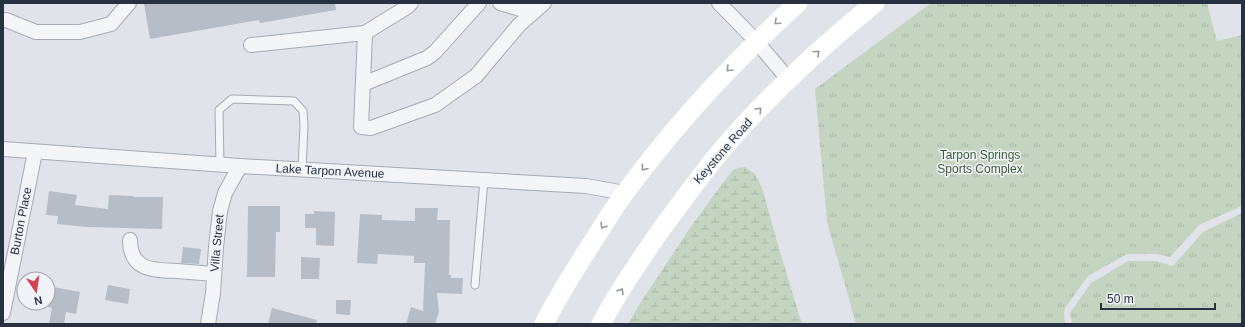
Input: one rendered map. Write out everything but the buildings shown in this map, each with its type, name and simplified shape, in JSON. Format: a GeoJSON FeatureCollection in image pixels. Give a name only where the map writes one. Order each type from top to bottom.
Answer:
{"type":"FeatureCollection","features":[{"type":"Feature","properties":{"kind":"main road"},"geometry":{"type":"LineString","coordinates":[[544,324],[564,287],[625,193],[664,143],[711,88],[756,41],[798,3]]}},
{"type":"Feature","properties":{"kind":"main road","name":"Keystone Road"},"geometry":{"type":"LineString","coordinates":[[601,324],[646,250],[692,187],[741,128],[788,79],[842,30],[875,3]]}},
{"type":"Feature","properties":{"kind":"street"},"geometry":{"type":"LineString","coordinates":[[6,20],[36,32],[80,32],[111,24],[129,3]]}},
{"type":"Feature","properties":{"kind":"street"},"geometry":{"type":"LineString","coordinates":[[251,45],[365,33],[411,3]]}},
{"type":"Feature","properties":{"kind":"street"},"geometry":{"type":"LineString","coordinates":[[363,84],[427,58],[435,52],[479,3]]}},
{"type":"Feature","properties":{"kind":"street"},"geometry":{"type":"LineString","coordinates":[[500,3],[520,9],[539,7]]}},
{"type":"Feature","properties":{"kind":"street"},"geometry":{"type":"LineString","coordinates":[[719,3],[756,41],[788,79]]}},
{"type":"Feature","properties":{"kind":"street"},"geometry":{"type":"LineString","coordinates":[[365,33],[361,127],[371,128],[435,105],[476,76],[519,25],[539,7]]}},
{"type":"Feature","properties":{"kind":"street","name":"Lake Tarpon Avenue"},"geometry":{"type":"LineString","coordinates":[[3,149],[220,165],[586,186],[625,193]]}},
{"type":"Feature","properties":{"kind":"street","name":"Burton Place"},"geometry":{"type":"LineString","coordinates":[[3,313],[35,152]]}},
{"type":"Feature","properties":{"kind":"street","name":"Villa Street"},"geometry":{"type":"LineString","coordinates":[[208,324],[213,292],[220,211],[225,193],[240,166]]}},
{"type":"Feature","properties":{"kind":"street"},"geometry":{"type":"LineString","coordinates":[[130,240],[135,259],[146,268],[214,274]]}},
{"type":"Feature","properties":{"kind":"lane"},"geometry":{"type":"LineString","coordinates":[[220,165],[220,110],[232,98],[294,101],[302,111],[304,125],[302,170]]}},
{"type":"Feature","properties":{"kind":"lane"},"geometry":{"type":"LineString","coordinates":[[475,285],[484,180]]}},
{"type":"Feature","properties":{"kind":"green space","name":"Tarpon Springs Sports Complex"},"geometry":{"type":"Polygon","coordinates":[[[931,3],[1207,3],[1217,41],[1242,35],[1242,206],[1199,225],[1170,257],[1156,254],[1128,254],[1088,276],[1065,308],[1065,324],[856,324],[827,222],[815,89],[931,3]]]}},
{"type":"Feature","properties":{"kind":"green space"},"geometry":{"type":"Polygon","coordinates":[[[745,167],[755,174],[762,188],[802,324],[628,324],[690,228],[725,180],[734,169],[745,167]]]}},
{"type":"Feature","properties":{"kind":"green space"},"geometry":{"type":"Polygon","coordinates":[[[1242,213],[1242,324],[1072,324],[1070,313],[1091,283],[1128,261],[1156,261],[1173,266],[1203,232],[1242,213]]]}}]}
